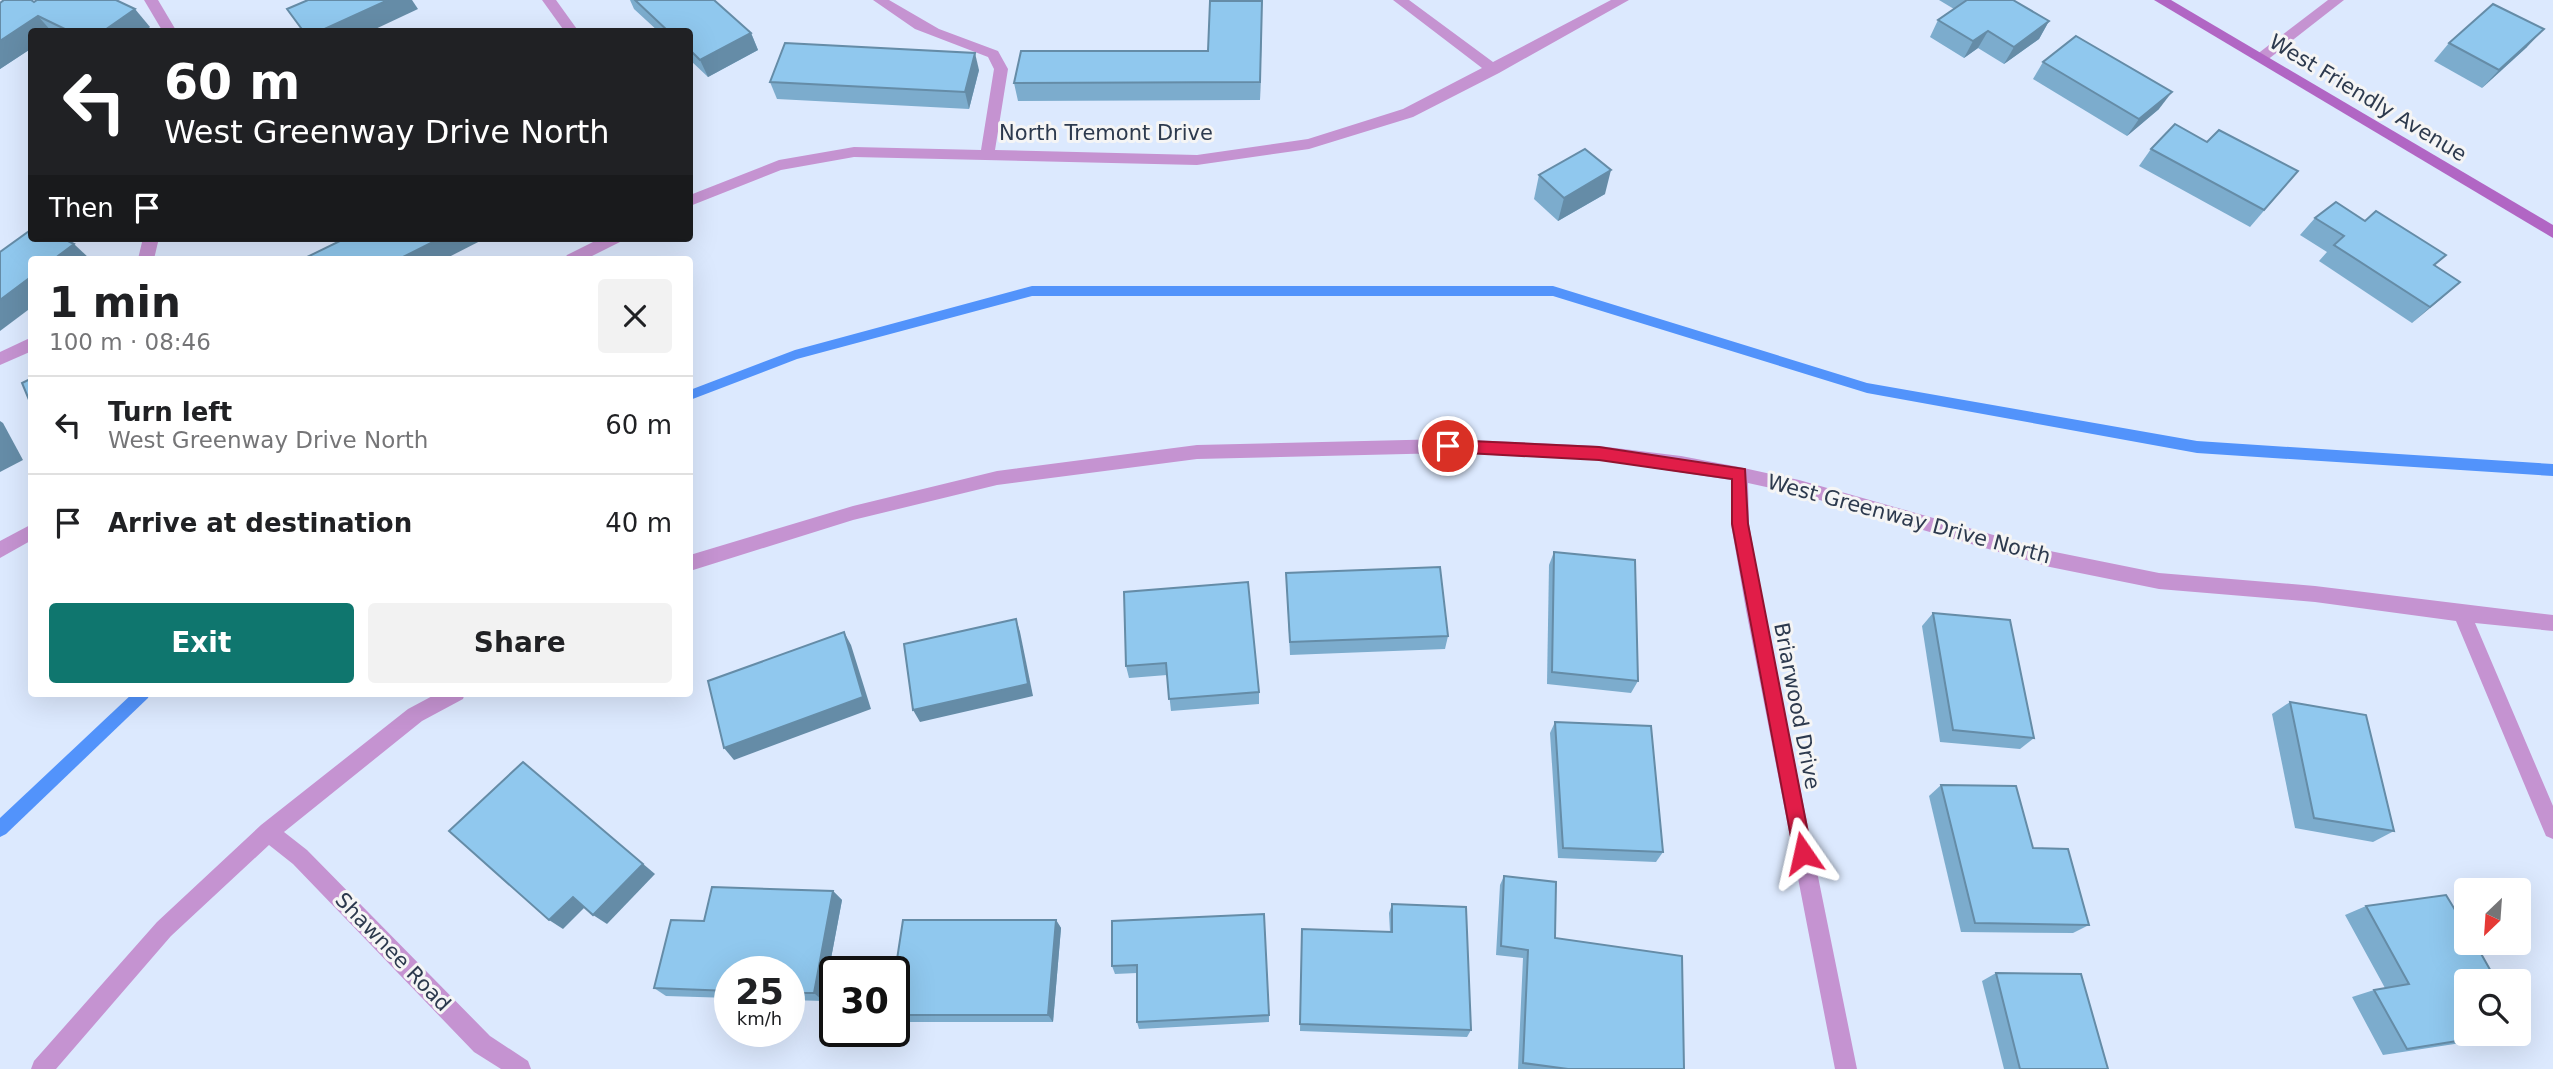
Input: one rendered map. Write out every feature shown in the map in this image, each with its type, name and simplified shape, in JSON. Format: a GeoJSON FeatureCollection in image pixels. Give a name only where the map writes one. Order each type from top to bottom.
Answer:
{"type":"FeatureCollection","features":[{"type":"Feature","properties":{"kind":"main road","name":"West Friendly Avenue"},"geometry":{"type":"LineString","coordinates":[[2161,0],[2553,232]]}},
{"type":"Feature","properties":{"kind":"street"},"geometry":{"type":"LineString","coordinates":[[151,0],[168,28]]}},
{"type":"Feature","properties":{"kind":"street"},"geometry":{"type":"LineString","coordinates":[[549,0],[569,28]]}},
{"type":"Feature","properties":{"kind":"street"},"geometry":{"type":"LineString","coordinates":[[880,0],[920,28],[952,42],[993,54],[1001,69],[987,155]]}},
{"type":"Feature","properties":{"kind":"street"},"geometry":{"type":"LineString","coordinates":[[1400,0],[1494,70]]}},
{"type":"Feature","properties":{"kind":"street","name":"North Tremont Drive"},"geometry":{"type":"LineString","coordinates":[[693,196],[779,165],[854,152],[1197,160],[1309,144],[1408,113],[1494,70],[1622,0]]}},
{"type":"Feature","properties":{"kind":"street"},"geometry":{"type":"LineString","coordinates":[[2261,58],[2337,0]]}},
{"type":"Feature","properties":{"kind":"street"},"geometry":{"type":"LineString","coordinates":[[578,256],[607,242]]}},
{"type":"Feature","properties":{"kind":"street"},"geometry":{"type":"LineString","coordinates":[[0,359],[28,344]]}},
{"type":"Feature","properties":{"kind":"street","name":"West Greenway Drive North"},"geometry":{"type":"LineString","coordinates":[[693,563],[853,513],[997,478],[1197,452],[1461,446],[1599,453],[1739,474],[1800,487],[2050,559],[2159,581],[2315,594],[2553,623]]}},
{"type":"Feature","properties":{"kind":"street","name":"Briarwood Drive"},"geometry":{"type":"LineString","coordinates":[[1739,474],[1740,524],[1752,598],[1846,1069]]}},
{"type":"Feature","properties":{"kind":"street"},"geometry":{"type":"LineString","coordinates":[[0,550],[28,533]]}},
{"type":"Feature","properties":{"kind":"street"},"geometry":{"type":"LineString","coordinates":[[2462,614],[2553,829]]}},
{"type":"Feature","properties":{"kind":"street"},"geometry":{"type":"LineString","coordinates":[[42,1069],[164,929],[268,832],[415,715],[449,697]]}},
{"type":"Feature","properties":{"kind":"street","name":"Shawnee Road"},"geometry":{"type":"LineString","coordinates":[[268,832],[300,857],[482,1044],[520,1069]]}},
{"type":"Feature","properties":{"kind":"building"},"geometry":{"type":"Polygon","coordinates":[[[4,0],[116,0],[135,9],[108,28],[63,28],[38,16],[0,41],[0,3],[4,0]]]}},
{"type":"Feature","properties":{"kind":"building"},"geometry":{"type":"Polygon","coordinates":[[[308,0],[388,0],[327,28],[301,28],[287,9],[308,0]]]}},
{"type":"Feature","properties":{"kind":"building"},"geometry":{"type":"Polygon","coordinates":[[[635,0],[714,0],[751,33],[700,60],[693,53],[693,28],[665,28],[635,0]]]}},
{"type":"Feature","properties":{"kind":"building"},"geometry":{"type":"Polygon","coordinates":[[[1967,0],[2013,0],[2049,21],[2014,47],[1988,31],[1973,41],[1938,20],[1967,0]]]}},
{"type":"Feature","properties":{"kind":"building"},"geometry":{"type":"Polygon","coordinates":[[[1210,1],[1262,1],[1260,82],[1014,83],[1021,51],[1208,51],[1210,1]]]}},
{"type":"Feature","properties":{"kind":"building"},"geometry":{"type":"Polygon","coordinates":[[[2493,4],[2544,29],[2499,70],[2449,43],[2493,4]]]}},
{"type":"Feature","properties":{"kind":"building"},"geometry":{"type":"Polygon","coordinates":[[[2076,36],[2172,92],[2139,119],[2043,62],[2076,36]]]}},
{"type":"Feature","properties":{"kind":"building"},"geometry":{"type":"Polygon","coordinates":[[[785,43],[975,53],[965,92],[770,82],[785,43]]]}},
{"type":"Feature","properties":{"kind":"building"},"geometry":{"type":"Polygon","coordinates":[[[2175,124],[2207,142],[2219,130],[2298,171],[2264,210],[2151,149],[2175,124]]]}},
{"type":"Feature","properties":{"kind":"building"},"geometry":{"type":"Polygon","coordinates":[[[1585,149],[1611,170],[1564,198],[1539,175],[1585,149]]]}},
{"type":"Feature","properties":{"kind":"building"},"geometry":{"type":"Polygon","coordinates":[[[2336,202],[2365,221],[2376,211],[2446,255],[2434,265],[2460,282],[2430,307],[2334,245],[2344,236],[2315,218],[2336,202]]]}},
{"type":"Feature","properties":{"kind":"building"},"geometry":{"type":"Polygon","coordinates":[[[28,232],[28,242],[74,244],[58,256],[28,256],[28,279],[0,300],[0,252],[28,232]]]}},
{"type":"Feature","properties":{"kind":"building"},"geometry":{"type":"Polygon","coordinates":[[[338,242],[433,242],[405,256],[309,256],[338,242]]]}},
{"type":"Feature","properties":{"kind":"building"},"geometry":{"type":"Polygon","coordinates":[[[28,380],[28,397],[22,383],[28,380]]]}},
{"type":"Feature","properties":{"kind":"building"},"geometry":{"type":"Polygon","coordinates":[[[1554,552],[1635,560],[1638,681],[1552,672],[1554,552]]]}},
{"type":"Feature","properties":{"kind":"building"},"geometry":{"type":"Polygon","coordinates":[[[1440,567],[1448,636],[1290,642],[1286,573],[1440,567]]]}},
{"type":"Feature","properties":{"kind":"building"},"geometry":{"type":"Polygon","coordinates":[[[1248,582],[1259,692],[1169,699],[1166,663],[1126,666],[1124,592],[1248,582]]]}},
{"type":"Feature","properties":{"kind":"building"},"geometry":{"type":"Polygon","coordinates":[[[1933,613],[2010,620],[2034,738],[1953,730],[1933,613]]]}},
{"type":"Feature","properties":{"kind":"building"},"geometry":{"type":"Polygon","coordinates":[[[1016,619],[1028,684],[913,710],[904,644],[1016,619]]]}},
{"type":"Feature","properties":{"kind":"building"},"geometry":{"type":"Polygon","coordinates":[[[844,632],[863,697],[724,748],[708,681],[844,632]]]}},
{"type":"Feature","properties":{"kind":"building"},"geometry":{"type":"Polygon","coordinates":[[[2290,702],[2366,715],[2394,831],[2314,818],[2290,702]]]}},
{"type":"Feature","properties":{"kind":"building"},"geometry":{"type":"Polygon","coordinates":[[[1555,722],[1651,726],[1663,852],[1563,848],[1555,722]]]}},
{"type":"Feature","properties":{"kind":"building"},"geometry":{"type":"Polygon","coordinates":[[[523,762],[643,864],[593,915],[573,897],[549,920],[449,831],[523,762]]]}},
{"type":"Feature","properties":{"kind":"building"},"geometry":{"type":"Polygon","coordinates":[[[1941,785],[2016,786],[2033,848],[2068,849],[2089,925],[1975,923],[1941,785]]]}},
{"type":"Feature","properties":{"kind":"building"},"geometry":{"type":"Polygon","coordinates":[[[1504,876],[1556,882],[1555,938],[1682,956],[1684,1069],[1568,1069],[1523,1063],[1528,950],[1501,946],[1504,876]]]}},
{"type":"Feature","properties":{"kind":"building"},"geometry":{"type":"Polygon","coordinates":[[[712,887],[833,891],[814,993],[805,993],[805,956],[714,956],[714,990],[654,988],[671,920],[704,921],[712,887]]]}},
{"type":"Feature","properties":{"kind":"building"},"geometry":{"type":"Polygon","coordinates":[[[2446,895],[2454,908],[2454,956],[2482,956],[2490,969],[2454,969],[2454,1042],[2407,1049],[2374,990],[2409,984],[2366,906],[2446,895]]]}},
{"type":"Feature","properties":{"kind":"building"},"geometry":{"type":"Polygon","coordinates":[[[1392,904],[1466,907],[1471,1030],[1300,1024],[1302,929],[1392,932],[1392,904]]]}},
{"type":"Feature","properties":{"kind":"building"},"geometry":{"type":"Polygon","coordinates":[[[1264,914],[1269,1015],[1137,1022],[1137,965],[1112,966],[1112,921],[1264,914]]]}},
{"type":"Feature","properties":{"kind":"building"},"geometry":{"type":"Polygon","coordinates":[[[903,920],[1056,920],[1048,1015],[910,1015],[910,956],[898,956],[903,920]]]}},
{"type":"Feature","properties":{"kind":"building"},"geometry":{"type":"Polygon","coordinates":[[[1996,973],[2081,974],[2108,1069],[2020,1069],[1996,973]]]}},
{"type":"Feature","properties":{"kind":"waterway"},"geometry":{"type":"LineString","coordinates":[[693,394],[795,355],[1032,291],[1553,291],[1867,388],[2197,447],[2553,470]]}},
{"type":"Feature","properties":{"kind":"waterway"},"geometry":{"type":"LineString","coordinates":[[0,829],[139,697]]}},
{"type":"Feature","properties":{"kind":"route"},"geometry":{"type":"LineString","coordinates":[[1448,446],[1599,453],[1681,463],[1739,474],[1740,524],[1803,853]]}}]}
